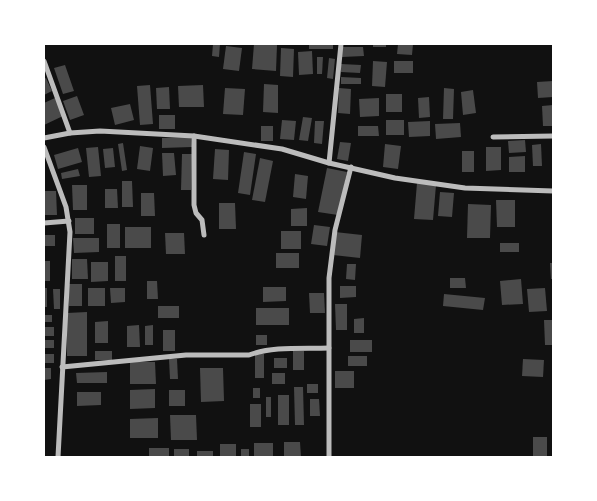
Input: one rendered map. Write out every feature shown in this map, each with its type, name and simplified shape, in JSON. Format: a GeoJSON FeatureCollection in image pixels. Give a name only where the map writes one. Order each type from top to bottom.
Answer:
{"type":"FeatureCollection","features":[{"type":"Feature","properties":{"kind":"street"},"geometry":{"type":"LineString","coordinates":[[329,163],[341,44]]}},
{"type":"Feature","properties":{"kind":"street"},"geometry":{"type":"LineString","coordinates":[[44,61],[70,133]]}},
{"type":"Feature","properties":{"kind":"street"},"geometry":{"type":"LineString","coordinates":[[44,138],[70,133],[100,131],[194,136],[282,149],[329,163],[395,178],[464,188],[553,191]]}},
{"type":"Feature","properties":{"kind":"street"},"geometry":{"type":"LineString","coordinates":[[194,136],[194,205],[196,213],[202,220],[204,235]]}},
{"type":"Feature","properties":{"kind":"street"},"geometry":{"type":"LineString","coordinates":[[493,137],[553,136]]}},
{"type":"Feature","properties":{"kind":"street"},"geometry":{"type":"LineString","coordinates":[[44,147],[66,207],[70,232],[58,457]]}},
{"type":"Feature","properties":{"kind":"street"},"geometry":{"type":"LineString","coordinates":[[329,457],[329,278],[331,254],[351,168]]}},
{"type":"Feature","properties":{"kind":"street"},"geometry":{"type":"LineString","coordinates":[[44,223],[69,221]]}},
{"type":"Feature","properties":{"kind":"street"},"geometry":{"type":"LineString","coordinates":[[62,367],[186,355],[249,355],[256,352],[330,348]]}},
{"type":"Feature","properties":{"kind":"building"},"geometry":{"type":"Polygon","coordinates":[[[213,44],[220,44],[219,57],[212,56],[213,44]]]}},
{"type":"Feature","properties":{"kind":"building"},"geometry":{"type":"Polygon","coordinates":[[[254,44],[277,45],[276,71],[252,69],[254,44]]]}},
{"type":"Feature","properties":{"kind":"building"},"geometry":{"type":"Polygon","coordinates":[[[309,44],[333,44],[333,49],[309,49],[309,44]]]}},
{"type":"Feature","properties":{"kind":"building"},"geometry":{"type":"Polygon","coordinates":[[[373,44],[386,44],[386,47],[373,47],[373,44]]]}},
{"type":"Feature","properties":{"kind":"building"},"geometry":{"type":"Polygon","coordinates":[[[398,44],[413,44],[412,55],[397,54],[398,44]]]}},
{"type":"Feature","properties":{"kind":"building"},"geometry":{"type":"Polygon","coordinates":[[[226,46],[242,48],[239,71],[223,69],[226,46]]]}},
{"type":"Feature","properties":{"kind":"building"},"geometry":{"type":"Polygon","coordinates":[[[342,47],[363,47],[364,56],[342,57],[342,47]]]}},
{"type":"Feature","properties":{"kind":"building"},"geometry":{"type":"Polygon","coordinates":[[[281,48],[294,49],[293,77],[280,76],[281,48]]]}},
{"type":"Feature","properties":{"kind":"building"},"geometry":{"type":"Polygon","coordinates":[[[312,51],[313,74],[299,75],[298,52],[312,51]]]}},
{"type":"Feature","properties":{"kind":"building"},"geometry":{"type":"Polygon","coordinates":[[[317,57],[323,57],[322,74],[317,74],[317,57]]]}},
{"type":"Feature","properties":{"kind":"building"},"geometry":{"type":"Polygon","coordinates":[[[329,58],[335,59],[333,79],[327,78],[329,58]]]}},
{"type":"Feature","properties":{"kind":"building"},"geometry":{"type":"Polygon","coordinates":[[[373,61],[387,62],[385,87],[372,86],[373,61]]]}},
{"type":"Feature","properties":{"kind":"building"},"geometry":{"type":"Polygon","coordinates":[[[394,61],[413,61],[413,73],[394,73],[394,61]]]}},
{"type":"Feature","properties":{"kind":"building"},"geometry":{"type":"Polygon","coordinates":[[[341,64],[361,65],[360,73],[341,72],[341,64]]]}},
{"type":"Feature","properties":{"kind":"building"},"geometry":{"type":"Polygon","coordinates":[[[65,65],[74,91],[63,94],[54,68],[65,65]]]}},
{"type":"Feature","properties":{"kind":"building"},"geometry":{"type":"Polygon","coordinates":[[[341,77],[361,78],[361,84],[341,84],[341,77]]]}},
{"type":"Feature","properties":{"kind":"building"},"geometry":{"type":"Polygon","coordinates":[[[46,78],[52,91],[44,95],[44,79],[46,78]]]}},
{"type":"Feature","properties":{"kind":"building"},"geometry":{"type":"Polygon","coordinates":[[[553,81],[553,97],[538,98],[537,82],[553,81]]]}},
{"type":"Feature","properties":{"kind":"building"},"geometry":{"type":"Polygon","coordinates":[[[264,84],[278,85],[278,113],[263,112],[264,84]]]}},
{"type":"Feature","properties":{"kind":"building"},"geometry":{"type":"Polygon","coordinates":[[[150,85],[153,124],[140,125],[137,86],[150,85]]]}},
{"type":"Feature","properties":{"kind":"building"},"geometry":{"type":"Polygon","coordinates":[[[203,85],[204,107],[179,107],[178,86],[203,85]]]}},
{"type":"Feature","properties":{"kind":"building"},"geometry":{"type":"Polygon","coordinates":[[[169,87],[170,109],[157,109],[156,88],[169,87]]]}},
{"type":"Feature","properties":{"kind":"building"},"geometry":{"type":"Polygon","coordinates":[[[225,88],[245,89],[243,115],[223,114],[225,88]]]}},
{"type":"Feature","properties":{"kind":"building"},"geometry":{"type":"Polygon","coordinates":[[[339,88],[351,89],[350,114],[338,113],[339,88]]]}},
{"type":"Feature","properties":{"kind":"building"},"geometry":{"type":"Polygon","coordinates":[[[444,88],[454,89],[453,119],[443,119],[444,88]]]}},
{"type":"Feature","properties":{"kind":"building"},"geometry":{"type":"Polygon","coordinates":[[[473,90],[476,113],[463,115],[461,92],[473,90]]]}},
{"type":"Feature","properties":{"kind":"building"},"geometry":{"type":"Polygon","coordinates":[[[386,94],[402,94],[402,112],[386,112],[386,94]]]}},
{"type":"Feature","properties":{"kind":"building"},"geometry":{"type":"Polygon","coordinates":[[[77,96],[84,115],[70,120],[63,101],[77,96]]]}},
{"type":"Feature","properties":{"kind":"building"},"geometry":{"type":"Polygon","coordinates":[[[429,97],[430,117],[419,118],[418,98],[429,97]]]}},
{"type":"Feature","properties":{"kind":"building"},"geometry":{"type":"Polygon","coordinates":[[[55,98],[63,116],[44,125],[44,103],[55,98]]]}},
{"type":"Feature","properties":{"kind":"building"},"geometry":{"type":"Polygon","coordinates":[[[379,98],[379,116],[360,117],[359,99],[379,98]]]}},
{"type":"Feature","properties":{"kind":"building"},"geometry":{"type":"Polygon","coordinates":[[[130,104],[134,120],[115,125],[111,108],[130,104]]]}},
{"type":"Feature","properties":{"kind":"building"},"geometry":{"type":"Polygon","coordinates":[[[553,105],[553,126],[543,126],[542,106],[553,105]]]}},
{"type":"Feature","properties":{"kind":"building"},"geometry":{"type":"Polygon","coordinates":[[[159,115],[175,115],[175,129],[159,129],[159,115]]]}},
{"type":"Feature","properties":{"kind":"building"},"geometry":{"type":"Polygon","coordinates":[[[303,117],[312,118],[308,141],[299,140],[303,117]]]}},
{"type":"Feature","properties":{"kind":"building"},"geometry":{"type":"Polygon","coordinates":[[[282,120],[296,121],[294,140],[280,139],[282,120]]]}},
{"type":"Feature","properties":{"kind":"building"},"geometry":{"type":"Polygon","coordinates":[[[386,120],[404,120],[404,135],[386,135],[386,120]]]}},
{"type":"Feature","properties":{"kind":"building"},"geometry":{"type":"Polygon","coordinates":[[[315,121],[324,121],[322,144],[314,143],[315,121]]]}},
{"type":"Feature","properties":{"kind":"building"},"geometry":{"type":"Polygon","coordinates":[[[430,121],[430,136],[409,137],[408,122],[430,121]]]}},
{"type":"Feature","properties":{"kind":"building"},"geometry":{"type":"Polygon","coordinates":[[[460,123],[461,137],[436,139],[435,124],[460,123]]]}},
{"type":"Feature","properties":{"kind":"building"},"geometry":{"type":"Polygon","coordinates":[[[261,126],[273,126],[273,141],[261,141],[261,126]]]}},
{"type":"Feature","properties":{"kind":"building"},"geometry":{"type":"Polygon","coordinates":[[[358,126],[378,126],[379,136],[358,136],[358,126]]]}},
{"type":"Feature","properties":{"kind":"building"},"geometry":{"type":"Polygon","coordinates":[[[191,137],[192,147],[162,148],[162,138],[191,137]]]}},
{"type":"Feature","properties":{"kind":"building"},"geometry":{"type":"Polygon","coordinates":[[[525,140],[526,152],[509,153],[508,141],[525,140]]]}},
{"type":"Feature","properties":{"kind":"building"},"geometry":{"type":"Polygon","coordinates":[[[340,142],[351,143],[348,161],[337,159],[340,142]]]}},
{"type":"Feature","properties":{"kind":"building"},"geometry":{"type":"Polygon","coordinates":[[[123,143],[127,170],[122,171],[118,144],[123,143]]]}},
{"type":"Feature","properties":{"kind":"building"},"geometry":{"type":"Polygon","coordinates":[[[385,144],[401,146],[398,169],[383,167],[385,144]]]}},
{"type":"Feature","properties":{"kind":"building"},"geometry":{"type":"Polygon","coordinates":[[[541,144],[542,166],[533,166],[532,145],[541,144]]]}},
{"type":"Feature","properties":{"kind":"building"},"geometry":{"type":"Polygon","coordinates":[[[140,146],[153,148],[150,171],[137,169],[140,146]]]}},
{"type":"Feature","properties":{"kind":"building"},"geometry":{"type":"Polygon","coordinates":[[[98,147],[101,176],[89,177],[86,148],[98,147]]]}},
{"type":"Feature","properties":{"kind":"building"},"geometry":{"type":"Polygon","coordinates":[[[486,147],[501,147],[501,170],[486,171],[486,147]]]}},
{"type":"Feature","properties":{"kind":"building"},"geometry":{"type":"Polygon","coordinates":[[[78,148],[82,162],[58,169],[54,155],[78,148]]]}},
{"type":"Feature","properties":{"kind":"building"},"geometry":{"type":"Polygon","coordinates":[[[113,148],[115,167],[105,168],[103,149],[113,148]]]}},
{"type":"Feature","properties":{"kind":"building"},"geometry":{"type":"Polygon","coordinates":[[[215,149],[229,150],[228,180],[213,179],[215,149]]]}},
{"type":"Feature","properties":{"kind":"building"},"geometry":{"type":"Polygon","coordinates":[[[462,151],[474,151],[474,172],[462,172],[462,151]]]}},
{"type":"Feature","properties":{"kind":"building"},"geometry":{"type":"Polygon","coordinates":[[[244,152],[256,154],[250,195],[238,193],[244,152]]]}},
{"type":"Feature","properties":{"kind":"building"},"geometry":{"type":"Polygon","coordinates":[[[162,153],[174,153],[176,175],[163,176],[162,153]]]}},
{"type":"Feature","properties":{"kind":"building"},"geometry":{"type":"Polygon","coordinates":[[[182,154],[192,154],[191,190],[181,190],[182,154]]]}},
{"type":"Feature","properties":{"kind":"building"},"geometry":{"type":"Polygon","coordinates":[[[525,156],[525,172],[509,172],[509,157],[525,156]]]}},
{"type":"Feature","properties":{"kind":"building"},"geometry":{"type":"Polygon","coordinates":[[[260,158],[273,161],[265,202],[252,200],[260,158]]]}},
{"type":"Feature","properties":{"kind":"building"},"geometry":{"type":"Polygon","coordinates":[[[327,168],[347,172],[338,215],[318,212],[327,168]]]}},
{"type":"Feature","properties":{"kind":"building"},"geometry":{"type":"Polygon","coordinates":[[[78,169],[80,176],[62,179],[61,173],[78,169]]]}},
{"type":"Feature","properties":{"kind":"building"},"geometry":{"type":"Polygon","coordinates":[[[295,174],[308,176],[306,199],[293,197],[295,174]]]}},
{"type":"Feature","properties":{"kind":"building"},"geometry":{"type":"Polygon","coordinates":[[[122,181],[132,181],[133,207],[122,207],[122,181]]]}},
{"type":"Feature","properties":{"kind":"building"},"geometry":{"type":"Polygon","coordinates":[[[417,183],[436,185],[433,220],[414,219],[417,183]]]}},
{"type":"Feature","properties":{"kind":"building"},"geometry":{"type":"Polygon","coordinates":[[[72,185],[87,185],[87,210],[73,210],[72,185]]]}},
{"type":"Feature","properties":{"kind":"building"},"geometry":{"type":"Polygon","coordinates":[[[105,189],[117,189],[118,208],[105,208],[105,189]]]}},
{"type":"Feature","properties":{"kind":"building"},"geometry":{"type":"Polygon","coordinates":[[[44,191],[56,191],[57,215],[44,215],[44,191]]]}},
{"type":"Feature","properties":{"kind":"building"},"geometry":{"type":"Polygon","coordinates":[[[440,192],[454,193],[452,217],[438,216],[440,192]]]}},
{"type":"Feature","properties":{"kind":"building"},"geometry":{"type":"Polygon","coordinates":[[[141,193],[154,193],[155,216],[141,216],[141,193]]]}},
{"type":"Feature","properties":{"kind":"building"},"geometry":{"type":"Polygon","coordinates":[[[496,200],[515,200],[515,227],[497,227],[496,200]]]}},
{"type":"Feature","properties":{"kind":"building"},"geometry":{"type":"Polygon","coordinates":[[[219,203],[235,203],[236,229],[219,229],[219,203]]]}},
{"type":"Feature","properties":{"kind":"building"},"geometry":{"type":"Polygon","coordinates":[[[468,204],[491,205],[490,238],[467,238],[468,204]]]}},
{"type":"Feature","properties":{"kind":"building"},"geometry":{"type":"Polygon","coordinates":[[[307,208],[307,226],[291,226],[291,209],[307,208]]]}},
{"type":"Feature","properties":{"kind":"building"},"geometry":{"type":"Polygon","coordinates":[[[75,218],[94,218],[94,234],[75,234],[75,218]]]}},
{"type":"Feature","properties":{"kind":"building"},"geometry":{"type":"Polygon","coordinates":[[[107,224],[120,224],[120,248],[107,248],[107,224]]]}},
{"type":"Feature","properties":{"kind":"building"},"geometry":{"type":"Polygon","coordinates":[[[314,225],[330,227],[327,246],[311,244],[314,225]]]}},
{"type":"Feature","properties":{"kind":"building"},"geometry":{"type":"Polygon","coordinates":[[[125,227],[151,227],[151,248],[125,248],[125,227]]]}},
{"type":"Feature","properties":{"kind":"building"},"geometry":{"type":"Polygon","coordinates":[[[281,231],[301,231],[301,249],[281,249],[281,231]]]}},
{"type":"Feature","properties":{"kind":"building"},"geometry":{"type":"Polygon","coordinates":[[[335,232],[362,235],[360,258],[333,255],[335,232]]]}},
{"type":"Feature","properties":{"kind":"building"},"geometry":{"type":"Polygon","coordinates":[[[165,233],[184,233],[185,254],[166,254],[165,233]]]}},
{"type":"Feature","properties":{"kind":"building"},"geometry":{"type":"Polygon","coordinates":[[[44,235],[55,235],[55,246],[44,246],[44,235]]]}},
{"type":"Feature","properties":{"kind":"building"},"geometry":{"type":"Polygon","coordinates":[[[73,238],[99,238],[99,252],[74,253],[73,238]]]}},
{"type":"Feature","properties":{"kind":"building"},"geometry":{"type":"Polygon","coordinates":[[[500,243],[519,243],[519,252],[500,252],[500,243]]]}},
{"type":"Feature","properties":{"kind":"building"},"geometry":{"type":"Polygon","coordinates":[[[276,253],[299,253],[299,268],[276,268],[276,253]]]}},
{"type":"Feature","properties":{"kind":"building"},"geometry":{"type":"Polygon","coordinates":[[[115,256],[126,256],[126,281],[115,281],[115,256]]]}},
{"type":"Feature","properties":{"kind":"building"},"geometry":{"type":"Polygon","coordinates":[[[72,259],[87,259],[88,279],[72,279],[72,259]]]}},
{"type":"Feature","properties":{"kind":"building"},"geometry":{"type":"Polygon","coordinates":[[[44,261],[50,261],[50,281],[44,281],[44,261]]]}},
{"type":"Feature","properties":{"kind":"building"},"geometry":{"type":"Polygon","coordinates":[[[91,262],[108,262],[108,281],[91,282],[91,262]]]}},
{"type":"Feature","properties":{"kind":"building"},"geometry":{"type":"Polygon","coordinates":[[[550,263],[553,263],[553,279],[551,279],[550,263]]]}},
{"type":"Feature","properties":{"kind":"building"},"geometry":{"type":"Polygon","coordinates":[[[347,264],[356,264],[355,280],[346,279],[347,264]]]}},
{"type":"Feature","properties":{"kind":"building"},"geometry":{"type":"Polygon","coordinates":[[[450,278],[465,278],[466,288],[450,288],[450,278]]]}},
{"type":"Feature","properties":{"kind":"building"},"geometry":{"type":"Polygon","coordinates":[[[521,279],[523,304],[502,305],[500,281],[521,279]]]}},
{"type":"Feature","properties":{"kind":"building"},"geometry":{"type":"Polygon","coordinates":[[[147,281],[157,281],[158,299],[147,299],[147,281]]]}},
{"type":"Feature","properties":{"kind":"building"},"geometry":{"type":"Polygon","coordinates":[[[69,284],[82,284],[82,306],[69,306],[69,284]]]}},
{"type":"Feature","properties":{"kind":"building"},"geometry":{"type":"Polygon","coordinates":[[[340,286],[356,286],[356,297],[340,298],[340,286]]]}},
{"type":"Feature","properties":{"kind":"building"},"geometry":{"type":"Polygon","coordinates":[[[263,287],[286,287],[286,301],[263,302],[263,287]]]}},
{"type":"Feature","properties":{"kind":"building"},"geometry":{"type":"Polygon","coordinates":[[[44,288],[47,288],[47,307],[44,307],[44,288]]]}},
{"type":"Feature","properties":{"kind":"building"},"geometry":{"type":"Polygon","coordinates":[[[88,288],[105,288],[105,306],[88,306],[88,288]]]}},
{"type":"Feature","properties":{"kind":"building"},"geometry":{"type":"Polygon","coordinates":[[[110,288],[125,288],[125,302],[111,303],[110,288]]]}},
{"type":"Feature","properties":{"kind":"building"},"geometry":{"type":"Polygon","coordinates":[[[545,288],[547,311],[529,312],[527,289],[545,288]]]}},
{"type":"Feature","properties":{"kind":"building"},"geometry":{"type":"Polygon","coordinates":[[[53,289],[60,289],[60,309],[54,309],[53,289]]]}},
{"type":"Feature","properties":{"kind":"building"},"geometry":{"type":"Polygon","coordinates":[[[309,293],[324,293],[325,313],[310,313],[309,293]]]}},
{"type":"Feature","properties":{"kind":"building"},"geometry":{"type":"Polygon","coordinates":[[[444,294],[485,298],[483,310],[443,306],[444,294]]]}},
{"type":"Feature","properties":{"kind":"building"},"geometry":{"type":"Polygon","coordinates":[[[335,304],[347,304],[347,330],[336,330],[335,304]]]}},
{"type":"Feature","properties":{"kind":"building"},"geometry":{"type":"Polygon","coordinates":[[[158,306],[179,306],[179,318],[158,318],[158,306]]]}},
{"type":"Feature","properties":{"kind":"building"},"geometry":{"type":"Polygon","coordinates":[[[256,308],[289,308],[289,325],[256,325],[256,308]]]}},
{"type":"Feature","properties":{"kind":"building"},"geometry":{"type":"Polygon","coordinates":[[[87,312],[87,356],[67,356],[67,313],[87,312]]]}},
{"type":"Feature","properties":{"kind":"building"},"geometry":{"type":"Polygon","coordinates":[[[44,315],[52,315],[52,322],[44,322],[44,315]]]}},
{"type":"Feature","properties":{"kind":"building"},"geometry":{"type":"Polygon","coordinates":[[[364,318],[364,333],[354,333],[354,319],[364,318]]]}},
{"type":"Feature","properties":{"kind":"building"},"geometry":{"type":"Polygon","coordinates":[[[544,320],[553,320],[553,345],[545,345],[544,320]]]}},
{"type":"Feature","properties":{"kind":"building"},"geometry":{"type":"Polygon","coordinates":[[[108,321],[108,343],[95,343],[95,322],[108,321]]]}},
{"type":"Feature","properties":{"kind":"building"},"geometry":{"type":"Polygon","coordinates":[[[139,325],[140,347],[127,347],[127,326],[139,325]]]}},
{"type":"Feature","properties":{"kind":"building"},"geometry":{"type":"Polygon","coordinates":[[[153,325],[153,345],[145,345],[145,326],[153,325]]]}},
{"type":"Feature","properties":{"kind":"building"},"geometry":{"type":"Polygon","coordinates":[[[44,327],[54,327],[54,336],[44,336],[44,327]]]}},
{"type":"Feature","properties":{"kind":"building"},"geometry":{"type":"Polygon","coordinates":[[[163,330],[175,330],[175,351],[163,351],[163,330]]]}},
{"type":"Feature","properties":{"kind":"building"},"geometry":{"type":"Polygon","coordinates":[[[256,335],[267,335],[267,345],[256,345],[256,335]]]}},
{"type":"Feature","properties":{"kind":"building"},"geometry":{"type":"Polygon","coordinates":[[[44,340],[54,340],[54,348],[44,348],[44,340]]]}},
{"type":"Feature","properties":{"kind":"building"},"geometry":{"type":"Polygon","coordinates":[[[350,340],[372,340],[372,352],[350,352],[350,340]]]}},
{"type":"Feature","properties":{"kind":"building"},"geometry":{"type":"Polygon","coordinates":[[[95,351],[112,351],[112,360],[95,360],[95,351]]]}},
{"type":"Feature","properties":{"kind":"building"},"geometry":{"type":"Polygon","coordinates":[[[293,351],[304,351],[304,370],[293,370],[293,351]]]}},
{"type":"Feature","properties":{"kind":"building"},"geometry":{"type":"Polygon","coordinates":[[[44,354],[54,354],[54,363],[44,363],[44,354]]]}},
{"type":"Feature","properties":{"kind":"building"},"geometry":{"type":"Polygon","coordinates":[[[255,354],[264,354],[264,378],[255,378],[255,354]]]}},
{"type":"Feature","properties":{"kind":"building"},"geometry":{"type":"Polygon","coordinates":[[[348,356],[367,356],[367,366],[348,366],[348,356]]]}},
{"type":"Feature","properties":{"kind":"building"},"geometry":{"type":"Polygon","coordinates":[[[274,358],[287,358],[287,368],[274,368],[274,358]]]}},
{"type":"Feature","properties":{"kind":"building"},"geometry":{"type":"Polygon","coordinates":[[[169,359],[177,359],[178,379],[170,379],[169,359]]]}},
{"type":"Feature","properties":{"kind":"building"},"geometry":{"type":"Polygon","coordinates":[[[523,359],[544,360],[543,377],[522,376],[523,359]]]}},
{"type":"Feature","properties":{"kind":"building"},"geometry":{"type":"Polygon","coordinates":[[[130,362],[155,362],[156,384],[130,384],[130,362]]]}},
{"type":"Feature","properties":{"kind":"building"},"geometry":{"type":"Polygon","coordinates":[[[44,368],[51,368],[51,379],[44,380],[44,368]]]}},
{"type":"Feature","properties":{"kind":"building"},"geometry":{"type":"Polygon","coordinates":[[[200,368],[223,368],[224,401],[201,402],[200,368]]]}},
{"type":"Feature","properties":{"kind":"building"},"geometry":{"type":"Polygon","coordinates":[[[335,371],[354,371],[354,388],[335,388],[335,371]]]}},
{"type":"Feature","properties":{"kind":"building"},"geometry":{"type":"Polygon","coordinates":[[[107,372],[107,383],[77,383],[76,373],[107,372]]]}},
{"type":"Feature","properties":{"kind":"building"},"geometry":{"type":"Polygon","coordinates":[[[272,373],[285,373],[285,384],[272,384],[272,373]]]}},
{"type":"Feature","properties":{"kind":"building"},"geometry":{"type":"Polygon","coordinates":[[[307,384],[318,384],[318,393],[307,393],[307,384]]]}},
{"type":"Feature","properties":{"kind":"building"},"geometry":{"type":"Polygon","coordinates":[[[294,387],[303,387],[304,425],[295,425],[294,387]]]}},
{"type":"Feature","properties":{"kind":"building"},"geometry":{"type":"Polygon","coordinates":[[[253,388],[260,388],[260,398],[253,398],[253,388]]]}},
{"type":"Feature","properties":{"kind":"building"},"geometry":{"type":"Polygon","coordinates":[[[155,389],[155,408],[130,409],[130,390],[155,389]]]}},
{"type":"Feature","properties":{"kind":"building"},"geometry":{"type":"Polygon","coordinates":[[[169,390],[185,390],[185,406],[169,406],[169,390]]]}},
{"type":"Feature","properties":{"kind":"building"},"geometry":{"type":"Polygon","coordinates":[[[77,392],[101,392],[101,405],[77,406],[77,392]]]}},
{"type":"Feature","properties":{"kind":"building"},"geometry":{"type":"Polygon","coordinates":[[[278,395],[289,395],[289,425],[278,425],[278,395]]]}},
{"type":"Feature","properties":{"kind":"building"},"geometry":{"type":"Polygon","coordinates":[[[266,397],[271,397],[271,417],[266,417],[266,397]]]}},
{"type":"Feature","properties":{"kind":"building"},"geometry":{"type":"Polygon","coordinates":[[[310,399],[319,399],[320,416],[310,416],[310,399]]]}},
{"type":"Feature","properties":{"kind":"building"},"geometry":{"type":"Polygon","coordinates":[[[250,404],[261,404],[261,427],[250,427],[250,404]]]}},
{"type":"Feature","properties":{"kind":"building"},"geometry":{"type":"Polygon","coordinates":[[[170,415],[196,415],[197,440],[171,440],[170,415]]]}},
{"type":"Feature","properties":{"kind":"building"},"geometry":{"type":"Polygon","coordinates":[[[158,418],[158,438],[130,438],[130,419],[158,418]]]}},
{"type":"Feature","properties":{"kind":"building"},"geometry":{"type":"Polygon","coordinates":[[[533,437],[547,437],[547,457],[533,457],[533,437]]]}},
{"type":"Feature","properties":{"kind":"building"},"geometry":{"type":"Polygon","coordinates":[[[284,442],[300,442],[301,457],[284,457],[284,442]]]}},
{"type":"Feature","properties":{"kind":"building"},"geometry":{"type":"Polygon","coordinates":[[[254,443],[273,443],[273,457],[254,457],[254,443]]]}},
{"type":"Feature","properties":{"kind":"building"},"geometry":{"type":"Polygon","coordinates":[[[220,444],[236,444],[236,457],[220,457],[220,444]]]}},
{"type":"Feature","properties":{"kind":"building"},"geometry":{"type":"Polygon","coordinates":[[[149,448],[169,448],[169,457],[149,457],[149,448]]]}},
{"type":"Feature","properties":{"kind":"building"},"geometry":{"type":"Polygon","coordinates":[[[174,449],[189,449],[189,457],[174,457],[174,449]]]}},
{"type":"Feature","properties":{"kind":"building"},"geometry":{"type":"Polygon","coordinates":[[[241,449],[249,449],[249,457],[241,457],[241,449]]]}},
{"type":"Feature","properties":{"kind":"building"},"geometry":{"type":"Polygon","coordinates":[[[197,451],[213,451],[213,457],[197,457],[197,451]]]}}]}
